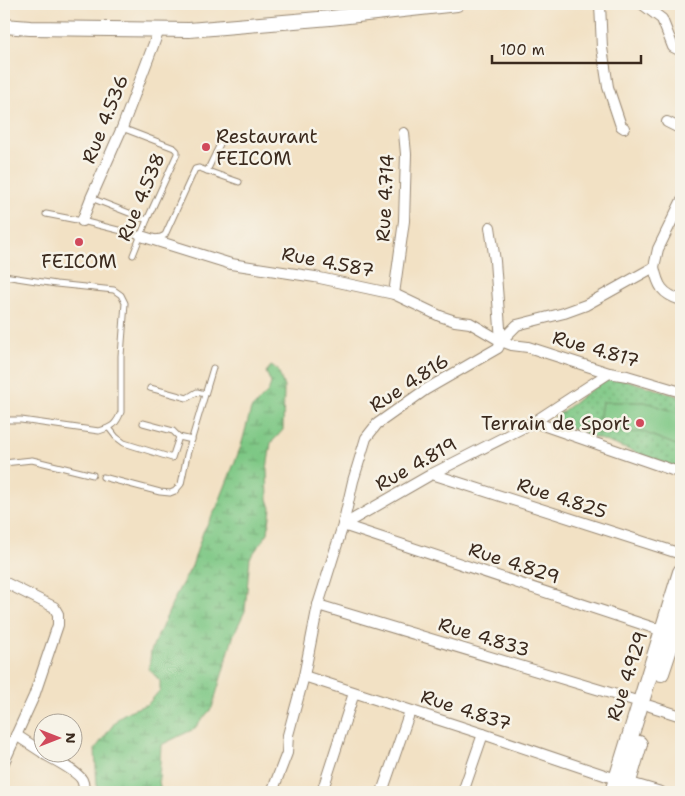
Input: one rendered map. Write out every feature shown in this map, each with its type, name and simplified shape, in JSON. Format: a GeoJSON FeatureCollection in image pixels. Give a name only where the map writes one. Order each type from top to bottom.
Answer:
{"type":"FeatureCollection","features":[{"type":"Feature","properties":{"kind":"main road"},"geometry":{"type":"LineString","coordinates":[[4,26],[189,30],[321,19],[457,4]]}},
{"type":"Feature","properties":{"kind":"main road","name":"Rue 4.929"},"geometry":{"type":"LineString","coordinates":[[673,635],[681,572]]}},
{"type":"Feature","properties":{"kind":"main road"},"geometry":{"type":"LineString","coordinates":[[620,786],[645,704],[681,612]]}},
{"type":"Feature","properties":{"kind":"street"},"geometry":{"type":"LineString","coordinates":[[600,4],[602,48],[608,87],[624,128]]}},
{"type":"Feature","properties":{"kind":"street"},"geometry":{"type":"LineString","coordinates":[[642,4],[662,20],[666,34],[673,47],[681,51]]}},
{"type":"Feature","properties":{"kind":"street","name":"Rue 4.536"},"geometry":{"type":"LineString","coordinates":[[82,221],[122,128],[159,30]]}},
{"type":"Feature","properties":{"kind":"street"},"geometry":{"type":"LineString","coordinates":[[667,122],[681,129]]}},
{"type":"Feature","properties":{"kind":"street","name":"Rue 4.714"},"geometry":{"type":"LineString","coordinates":[[394,294],[404,221],[406,154],[404,133]]}},
{"type":"Feature","properties":{"kind":"street"},"geometry":{"type":"LineString","coordinates":[[681,202],[658,249],[654,268],[660,288],[667,294],[681,300]]}},
{"type":"Feature","properties":{"kind":"street"},"geometry":{"type":"LineString","coordinates":[[490,227],[495,261],[501,341]]}},
{"type":"Feature","properties":{"kind":"street","name":"Rue 4.587"},"geometry":{"type":"LineString","coordinates":[[141,236],[231,264],[315,276],[394,294],[440,316],[470,323],[501,341]]}},
{"type":"Feature","properties":{"kind":"street","name":"Rue 4.816"},"geometry":{"type":"LineString","coordinates":[[272,792],[287,753],[288,735],[304,676],[318,605],[343,525],[363,446],[371,430],[426,390],[498,348],[501,341],[517,326],[564,314],[586,305],[654,268]]}},
{"type":"Feature","properties":{"kind":"street","name":"Rue 4.817"},"geometry":{"type":"LineString","coordinates":[[501,341],[512,345],[528,347],[609,373],[627,376],[681,392]]}},
{"type":"Feature","properties":{"kind":"street","name":"Rue 4.819"},"geometry":{"type":"LineString","coordinates":[[343,525],[432,474],[534,422],[609,373]]}},
{"type":"Feature","properties":{"kind":"street"},"geometry":{"type":"LineString","coordinates":[[534,422],[681,473]]}},
{"type":"Feature","properties":{"kind":"street","name":"Rue 4.825"},"geometry":{"type":"LineString","coordinates":[[432,474],[681,554]]}},
{"type":"Feature","properties":{"kind":"street","name":"Rue 4.829"},"geometry":{"type":"LineString","coordinates":[[343,525],[673,635]]}},
{"type":"Feature","properties":{"kind":"street"},"geometry":{"type":"LineString","coordinates":[[4,582],[54,607],[58,614],[58,624],[34,696],[4,762]]}},
{"type":"Feature","properties":{"kind":"street","name":"Rue 4.833"},"geometry":{"type":"LineString","coordinates":[[318,605],[681,716]]}},
{"type":"Feature","properties":{"kind":"street","name":"Rue 4.837"},"geometry":{"type":"LineString","coordinates":[[304,676],[482,734],[620,786],[661,792]]}},
{"type":"Feature","properties":{"kind":"street"},"geometry":{"type":"LineString","coordinates":[[322,792],[354,693]]}},
{"type":"Feature","properties":{"kind":"street"},"geometry":{"type":"LineString","coordinates":[[382,792],[410,711]]}},
{"type":"Feature","properties":{"kind":"street"},"geometry":{"type":"LineString","coordinates":[[463,792],[482,734]]}},
{"type":"Feature","properties":{"kind":"street"},"geometry":{"type":"LineString","coordinates":[[16,736],[32,746]]}},
{"type":"Feature","properties":{"kind":"street"},"geometry":{"type":"LineString","coordinates":[[60,764],[81,779],[83,792]]}},
{"type":"Feature","properties":{"kind":"lane","name":"Rue 4.538"},"geometry":{"type":"LineString","coordinates":[[122,128],[174,148],[177,151],[133,255]]}},
{"type":"Feature","properties":{"kind":"lane"},"geometry":{"type":"LineString","coordinates":[[207,171],[222,140]]}},
{"type":"Feature","properties":{"kind":"lane"},"geometry":{"type":"LineString","coordinates":[[46,214],[157,238],[165,235],[195,169],[197,168],[239,182]]}},
{"type":"Feature","properties":{"kind":"lane"},"geometry":{"type":"LineString","coordinates":[[91,198],[147,220]]}},
{"type":"Feature","properties":{"kind":"lane"},"geometry":{"type":"LineString","coordinates":[[4,276],[114,290],[121,294],[125,303],[121,356],[121,412],[117,421],[110,428],[99,431],[21,420],[4,420]]}},
{"type":"Feature","properties":{"kind":"lane"},"geometry":{"type":"LineString","coordinates":[[103,477],[160,492],[170,493],[175,491],[181,484],[212,368]]}},
{"type":"Feature","properties":{"kind":"lane"},"geometry":{"type":"LineString","coordinates":[[150,388],[187,398],[197,392],[205,394]]}},
{"type":"Feature","properties":{"kind":"lane"},"geometry":{"type":"LineString","coordinates":[[144,423],[173,431],[179,436],[192,440]]}},
{"type":"Feature","properties":{"kind":"lane"},"geometry":{"type":"LineString","coordinates":[[110,428],[124,443],[172,458],[179,436]]}},
{"type":"Feature","properties":{"kind":"lane"},"geometry":{"type":"LineString","coordinates":[[4,464],[32,460],[93,475]]}},
{"type":"Feature","properties":{"kind":"green space"},"geometry":{"type":"Polygon","coordinates":[[[271,366],[278,370],[284,391],[283,430],[271,443],[267,469],[268,499],[271,508],[268,533],[250,558],[245,611],[234,634],[212,708],[194,729],[161,745],[159,781],[161,792],[99,792],[97,787],[95,749],[119,717],[148,704],[160,690],[160,681],[149,669],[151,651],[178,591],[192,566],[203,532],[217,507],[241,446],[251,409],[268,392],[271,383],[266,372],[271,366]]]}},
{"type":"Feature","properties":{"kind":"green space"},"geometry":{"type":"Polygon","coordinates":[[[610,375],[681,397],[681,469],[550,421],[610,375]]]}},
{"type":"Feature","properties":{"kind":"green space","name":"Terrain de Sport"},"geometry":{"type":"Polygon","coordinates":[[[602,402],[645,402],[681,414],[681,447],[643,432],[597,434],[602,402]]]}},
{"type":"Feature","properties":{"kind":"place","name":"Restaurant FEICOM"},"geometry":{"type":"Point","coordinates":[206,147]}},
{"type":"Feature","properties":{"kind":"place","name":"FEICOM"},"geometry":{"type":"Point","coordinates":[79,242]}},
{"type":"Feature","properties":{"kind":"place","name":"Terrain de Sport"},"geometry":{"type":"Point","coordinates":[640,423]}}]}
